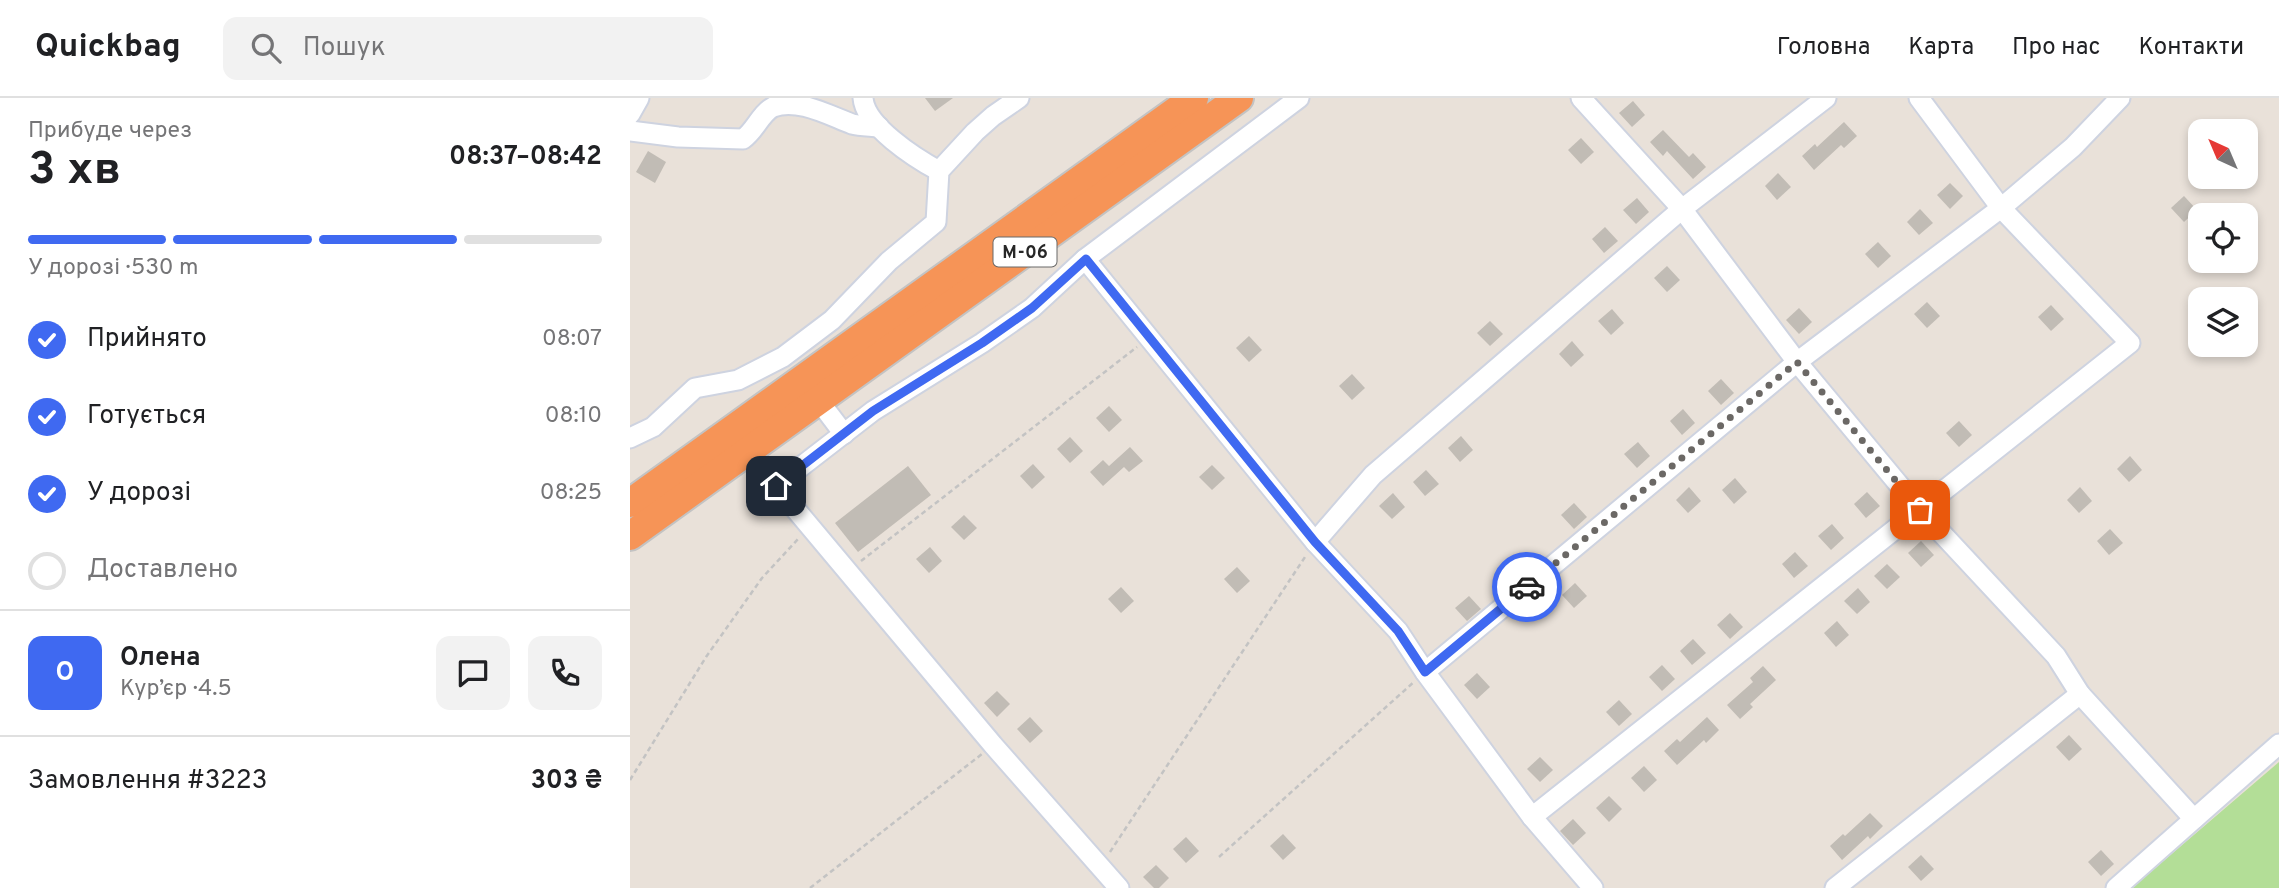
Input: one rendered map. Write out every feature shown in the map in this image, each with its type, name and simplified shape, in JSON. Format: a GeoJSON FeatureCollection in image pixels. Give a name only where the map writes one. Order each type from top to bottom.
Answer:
{"type":"FeatureCollection","features":[{"type":"Feature","properties":{"kind":"highway","name":"М-06"},"geometry":{"type":"LineString","coordinates":[[630,503],[1194,98]]}},
{"type":"Feature","properties":{"kind":"highway","name":"М-06"},"geometry":{"type":"LineString","coordinates":[[630,536],[1238,98]]}},
{"type":"Feature","properties":{"kind":"street"},"geometry":{"type":"LineString","coordinates":[[630,114],[639,98]]}},
{"type":"Feature","properties":{"kind":"street"},"geometry":{"type":"LineString","coordinates":[[863,98],[868,114],[879,127],[939,171]]}},
{"type":"Feature","properties":{"kind":"street"},"geometry":{"type":"LineString","coordinates":[[630,438],[653,428],[695,388],[737,380],[783,357],[832,320],[889,261],[936,222],[939,171],[984,124],[1019,98]]}},
{"type":"Feature","properties":{"kind":"street"},"geometry":{"type":"LineString","coordinates":[[1119,888],[993,745],[776,486],[873,411],[982,343],[1032,308],[1086,259],[1299,98]]}},
{"type":"Feature","properties":{"kind":"street"},"geometry":{"type":"LineString","coordinates":[[1581,98],[1682,209],[1797,362],[1920,510],[2056,656],[2080,694],[2194,819]]}},
{"type":"Feature","properties":{"kind":"street"},"geometry":{"type":"LineString","coordinates":[[1315,542],[1373,475],[1682,209],[1826,98]]}},
{"type":"Feature","properties":{"kind":"street"},"geometry":{"type":"LineString","coordinates":[[1532,817],[2130,343],[2001,208],[1919,98]]}},
{"type":"Feature","properties":{"kind":"street"},"geometry":{"type":"LineString","coordinates":[[1425,672],[1797,362],[2001,208],[2073,147],[2120,98]]}},
{"type":"Feature","properties":{"kind":"street"},"geometry":{"type":"LineString","coordinates":[[630,131],[678,137],[743,139],[773,107],[793,102],[827,112],[853,124],[879,127]]}},
{"type":"Feature","properties":{"kind":"street"},"geometry":{"type":"LineString","coordinates":[[1086,259],[1315,542],[1398,631],[1532,817],[1593,888]]}},
{"type":"Feature","properties":{"kind":"street"},"geometry":{"type":"LineString","coordinates":[[819,401],[844,433]]}},
{"type":"Feature","properties":{"kind":"street"},"geometry":{"type":"LineString","coordinates":[[1835,888],[2080,694]]}},
{"type":"Feature","properties":{"kind":"street"},"geometry":{"type":"LineString","coordinates":[[2116,888],[2279,744]]}},
{"type":"Feature","properties":{"kind":"path"},"geometry":{"type":"LineString","coordinates":[[847,572],[1150,337]]}},
{"type":"Feature","properties":{"kind":"path"},"geometry":{"type":"LineString","coordinates":[[630,780],[730,623],[762,578],[809,527]]}},
{"type":"Feature","properties":{"kind":"path"},"geometry":{"type":"LineString","coordinates":[[1101,866],[1315,542]]}},
{"type":"Feature","properties":{"kind":"path"},"geometry":{"type":"LineString","coordinates":[[1219,857],[1425,672]]}},
{"type":"Feature","properties":{"kind":"path"},"geometry":{"type":"LineString","coordinates":[[810,888],[993,745]]}},
{"type":"Feature","properties":{"kind":"green space"},"geometry":{"type":"Polygon","coordinates":[[[2279,762],[2279,888],[2132,888],[2279,762]]]}},
{"type":"Feature","properties":{"kind":"building"},"geometry":{"type":"Polygon","coordinates":[[[925,98],[953,98],[935,111],[925,98]]]}},
{"type":"Feature","properties":{"kind":"building"},"geometry":{"type":"Polygon","coordinates":[[[1633,101],[1645,115],[1632,127],[1619,113],[1633,101]]]}},
{"type":"Feature","properties":{"kind":"building"},"geometry":{"type":"Polygon","coordinates":[[[1844,122],[1857,136],[1844,148],[1841,145],[1814,170],[1802,156],[1815,144],[1817,147],[1844,122]]]}},
{"type":"Feature","properties":{"kind":"building"},"geometry":{"type":"Polygon","coordinates":[[[1663,130],[1689,157],[1693,153],[1706,167],[1693,179],[1667,151],[1663,156],[1650,142],[1663,130]]]}},
{"type":"Feature","properties":{"kind":"building"},"geometry":{"type":"Polygon","coordinates":[[[1581,138],[1594,152],[1581,164],[1568,150],[1581,138]]]}},
{"type":"Feature","properties":{"kind":"building"},"geometry":{"type":"Polygon","coordinates":[[[648,151],[666,162],[655,183],[636,172],[648,151]]]}},
{"type":"Feature","properties":{"kind":"building"},"geometry":{"type":"Polygon","coordinates":[[[1778,173],[1791,187],[1777,200],[1765,186],[1778,173]]]}},
{"type":"Feature","properties":{"kind":"building"},"geometry":{"type":"Polygon","coordinates":[[[1950,183],[1963,196],[1950,209],[1937,195],[1950,183]]]}},
{"type":"Feature","properties":{"kind":"building"},"geometry":{"type":"Polygon","coordinates":[[[2184,196],[2190,203],[2188,203],[2188,218],[2184,222],[2171,208],[2184,196]]]}},
{"type":"Feature","properties":{"kind":"building"},"geometry":{"type":"Polygon","coordinates":[[[1637,198],[1649,212],[1636,224],[1623,210],[1637,198]]]}},
{"type":"Feature","properties":{"kind":"building"},"geometry":{"type":"Polygon","coordinates":[[[1920,209],[1933,223],[1919,235],[1907,222],[1920,209]]]}},
{"type":"Feature","properties":{"kind":"building"},"geometry":{"type":"Polygon","coordinates":[[[1605,227],[1618,241],[1604,253],[1592,239],[1605,227]]]}},
{"type":"Feature","properties":{"kind":"building"},"geometry":{"type":"Polygon","coordinates":[[[1878,242],[1891,256],[1878,268],[1865,254],[1878,242]]]}},
{"type":"Feature","properties":{"kind":"building"},"geometry":{"type":"Polygon","coordinates":[[[1667,266],[1680,280],[1667,292],[1654,278],[1667,266]]]}},
{"type":"Feature","properties":{"kind":"building"},"geometry":{"type":"Polygon","coordinates":[[[1927,302],[1940,316],[1927,328],[1914,314],[1927,302]]]}},
{"type":"Feature","properties":{"kind":"building"},"geometry":{"type":"Polygon","coordinates":[[[2051,305],[2064,319],[2051,331],[2038,317],[2051,305]]]}},
{"type":"Feature","properties":{"kind":"building"},"geometry":{"type":"Polygon","coordinates":[[[1799,308],[1812,322],[1799,334],[1786,320],[1799,308]]]}},
{"type":"Feature","properties":{"kind":"building"},"geometry":{"type":"Polygon","coordinates":[[[1612,309],[1624,323],[1611,335],[1598,321],[1612,309]]]}},
{"type":"Feature","properties":{"kind":"building"},"geometry":{"type":"Polygon","coordinates":[[[1490,321],[1503,334],[1490,346],[1477,333],[1490,321]]]}},
{"type":"Feature","properties":{"kind":"building"},"geometry":{"type":"Polygon","coordinates":[[[1249,336],[1262,350],[1249,362],[1236,348],[1249,336]]]}},
{"type":"Feature","properties":{"kind":"building"},"geometry":{"type":"Polygon","coordinates":[[[1572,341],[1584,355],[1571,367],[1559,354],[1572,341]]]}},
{"type":"Feature","properties":{"kind":"building"},"geometry":{"type":"Polygon","coordinates":[[[1352,374],[1365,388],[1352,400],[1339,386],[1352,374]]]}},
{"type":"Feature","properties":{"kind":"building"},"geometry":{"type":"Polygon","coordinates":[[[1721,379],[1734,393],[1721,405],[1708,391],[1721,379]]]}},
{"type":"Feature","properties":{"kind":"building"},"geometry":{"type":"Polygon","coordinates":[[[1109,406],[1122,420],[1109,432],[1096,418],[1109,406]]]}},
{"type":"Feature","properties":{"kind":"building"},"geometry":{"type":"Polygon","coordinates":[[[1683,409],[1695,423],[1682,435],[1670,421],[1683,409]]]}},
{"type":"Feature","properties":{"kind":"building"},"geometry":{"type":"Polygon","coordinates":[[[1959,421],[1972,435],[1959,447],[1946,433],[1959,421]]]}},
{"type":"Feature","properties":{"kind":"building"},"geometry":{"type":"Polygon","coordinates":[[[1461,436],[1473,450],[1460,462],[1448,448],[1461,436]]]}},
{"type":"Feature","properties":{"kind":"building"},"geometry":{"type":"Polygon","coordinates":[[[1070,437],[1083,451],[1070,463],[1057,449],[1070,437]]]}},
{"type":"Feature","properties":{"kind":"building"},"geometry":{"type":"Polygon","coordinates":[[[1638,442],[1650,456],[1637,468],[1624,454],[1638,442]]]}},
{"type":"Feature","properties":{"kind":"building"},"geometry":{"type":"Polygon","coordinates":[[[1130,447],[1143,461],[1129,472],[1124,467],[1103,486],[1090,472],[1103,460],[1109,466],[1130,447]]]}},
{"type":"Feature","properties":{"kind":"building"},"geometry":{"type":"Polygon","coordinates":[[[2130,456],[2142,470],[2129,482],[2117,469],[2130,456]]]}},
{"type":"Feature","properties":{"kind":"building"},"geometry":{"type":"Polygon","coordinates":[[[1033,464],[1045,477],[1032,489],[1020,476],[1033,464]]]}},
{"type":"Feature","properties":{"kind":"building"},"geometry":{"type":"Polygon","coordinates":[[[1212,465],[1225,478],[1212,490],[1199,477],[1212,465]]]}},
{"type":"Feature","properties":{"kind":"building"},"geometry":{"type":"Polygon","coordinates":[[[908,466],[931,495],[858,552],[835,523],[908,466]]]}},
{"type":"Feature","properties":{"kind":"building"},"geometry":{"type":"Polygon","coordinates":[[[1426,470],[1439,484],[1425,496],[1413,482],[1426,470]]]}},
{"type":"Feature","properties":{"kind":"building"},"geometry":{"type":"Polygon","coordinates":[[[1735,478],[1747,492],[1734,504],[1722,490],[1735,478]]]}},
{"type":"Feature","properties":{"kind":"building"},"geometry":{"type":"Polygon","coordinates":[[[1689,487],[1701,501],[1688,513],[1676,500],[1689,487]]]}},
{"type":"Feature","properties":{"kind":"building"},"geometry":{"type":"Polygon","coordinates":[[[2080,487],[2092,501],[2079,513],[2067,500],[2080,487]]]}},
{"type":"Feature","properties":{"kind":"building"},"geometry":{"type":"Polygon","coordinates":[[[1867,492],[1880,506],[1866,518],[1854,504],[1867,492]]]}},
{"type":"Feature","properties":{"kind":"building"},"geometry":{"type":"Polygon","coordinates":[[[1393,493],[1405,507],[1392,519],[1379,506],[1393,493]]]}},
{"type":"Feature","properties":{"kind":"building"},"geometry":{"type":"Polygon","coordinates":[[[1574,503],[1587,517],[1574,529],[1561,515],[1574,503]]]}},
{"type":"Feature","properties":{"kind":"building"},"geometry":{"type":"Polygon","coordinates":[[[964,515],[977,528],[964,540],[951,527],[964,515]]]}},
{"type":"Feature","properties":{"kind":"building"},"geometry":{"type":"Polygon","coordinates":[[[1832,524],[1844,538],[1831,550],[1818,536],[1832,524]]]}},
{"type":"Feature","properties":{"kind":"building"},"geometry":{"type":"Polygon","coordinates":[[[2110,529],[2123,543],[2109,555],[2097,541],[2110,529]]]}},
{"type":"Feature","properties":{"kind":"building"},"geometry":{"type":"Polygon","coordinates":[[[1921,541],[1934,555],[1921,567],[1908,553],[1921,541]]]}},
{"type":"Feature","properties":{"kind":"building"},"geometry":{"type":"Polygon","coordinates":[[[930,547],[942,561],[929,573],[916,559],[930,547]]]}},
{"type":"Feature","properties":{"kind":"building"},"geometry":{"type":"Polygon","coordinates":[[[1795,552],[1808,566],[1794,578],[1782,564],[1795,552]]]}},
{"type":"Feature","properties":{"kind":"building"},"geometry":{"type":"Polygon","coordinates":[[[1887,564],[1900,577],[1887,589],[1874,576],[1887,564]]]}},
{"type":"Feature","properties":{"kind":"building"},"geometry":{"type":"Polygon","coordinates":[[[1237,567],[1250,581],[1237,593],[1224,579],[1237,567]]]}},
{"type":"Feature","properties":{"kind":"building"},"geometry":{"type":"Polygon","coordinates":[[[1575,583],[1587,596],[1574,608],[1562,595],[1575,583]]]}},
{"type":"Feature","properties":{"kind":"building"},"geometry":{"type":"Polygon","coordinates":[[[1121,587],[1134,601],[1121,613],[1108,599],[1121,587]]]}},
{"type":"Feature","properties":{"kind":"building"},"geometry":{"type":"Polygon","coordinates":[[[1858,588],[1870,602],[1857,614],[1844,601],[1858,588]]]}},
{"type":"Feature","properties":{"kind":"building"},"geometry":{"type":"Polygon","coordinates":[[[1469,596],[1481,609],[1467,621],[1455,608],[1469,596]]]}},
{"type":"Feature","properties":{"kind":"building"},"geometry":{"type":"Polygon","coordinates":[[[1730,613],[1743,627],[1730,639],[1717,625],[1730,613]]]}},
{"type":"Feature","properties":{"kind":"building"},"geometry":{"type":"Polygon","coordinates":[[[1837,621],[1849,635],[1836,647],[1824,633],[1837,621]]]}},
{"type":"Feature","properties":{"kind":"building"},"geometry":{"type":"Polygon","coordinates":[[[1693,639],[1706,653],[1692,665],[1680,651],[1693,639]]]}},
{"type":"Feature","properties":{"kind":"building"},"geometry":{"type":"Polygon","coordinates":[[[1662,665],[1675,679],[1662,691],[1649,677],[1662,665]]]}},
{"type":"Feature","properties":{"kind":"building"},"geometry":{"type":"Polygon","coordinates":[[[1763,666],[1776,680],[1750,704],[1753,707],[1740,719],[1727,705],[1753,682],[1750,678],[1763,666]]]}},
{"type":"Feature","properties":{"kind":"building"},"geometry":{"type":"Polygon","coordinates":[[[1477,673],[1490,687],[1477,699],[1464,685],[1477,673]]]}},
{"type":"Feature","properties":{"kind":"building"},"geometry":{"type":"Polygon","coordinates":[[[997,691],[1010,704],[997,717],[984,703],[997,691]]]}},
{"type":"Feature","properties":{"kind":"building"},"geometry":{"type":"Polygon","coordinates":[[[1619,700],[1632,714],[1619,726],[1606,712],[1619,700]]]}},
{"type":"Feature","properties":{"kind":"building"},"geometry":{"type":"Polygon","coordinates":[[[1030,717],[1043,731],[1030,743],[1017,729],[1030,717]]]}},
{"type":"Feature","properties":{"kind":"building"},"geometry":{"type":"Polygon","coordinates":[[[1707,717],[1719,730],[1677,765],[1664,751],[1677,739],[1680,742],[1707,717]]]}},
{"type":"Feature","properties":{"kind":"building"},"geometry":{"type":"Polygon","coordinates":[[[2069,735],[2082,749],[2069,761],[2056,747],[2069,735]]]}},
{"type":"Feature","properties":{"kind":"building"},"geometry":{"type":"Polygon","coordinates":[[[1540,757],[1553,770],[1540,782],[1527,769],[1540,757]]]}},
{"type":"Feature","properties":{"kind":"building"},"geometry":{"type":"Polygon","coordinates":[[[1644,766],[1657,780],[1644,792],[1631,778],[1644,766]]]}},
{"type":"Feature","properties":{"kind":"building"},"geometry":{"type":"Polygon","coordinates":[[[1609,796],[1622,809],[1609,822],[1596,808],[1609,796]]]}},
{"type":"Feature","properties":{"kind":"building"},"geometry":{"type":"Polygon","coordinates":[[[1870,813],[1883,826],[1842,860],[1830,846],[1870,813]]]}},
{"type":"Feature","properties":{"kind":"building"},"geometry":{"type":"Polygon","coordinates":[[[1573,819],[1586,833],[1573,845],[1560,831],[1573,819]]]}},
{"type":"Feature","properties":{"kind":"building"},"geometry":{"type":"Polygon","coordinates":[[[1283,834],[1296,848],[1283,860],[1270,846],[1283,834]]]}},
{"type":"Feature","properties":{"kind":"building"},"geometry":{"type":"Polygon","coordinates":[[[1186,837],[1199,851],[1186,863],[1173,849],[1186,837]]]}},
{"type":"Feature","properties":{"kind":"building"},"geometry":{"type":"Polygon","coordinates":[[[2101,850],[2114,864],[2101,876],[2088,862],[2101,850]]]}},
{"type":"Feature","properties":{"kind":"building"},"geometry":{"type":"Polygon","coordinates":[[[1921,855],[1934,869],[1921,881],[1908,867],[1921,855]]]}},
{"type":"Feature","properties":{"kind":"building"},"geometry":{"type":"Polygon","coordinates":[[[1156,865],[1169,878],[1159,888],[1154,888],[1143,877],[1156,865]]]}},
{"type":"Feature","properties":{"kind":"way so far"},"geometry":{"type":"LineString","coordinates":[[1527,587],[1797,362],[1920,510]]}},
{"type":"Feature","properties":{"kind":"route"},"geometry":{"type":"LineString","coordinates":[[776,486],[873,411],[982,343],[1032,308],[1086,259],[1315,542],[1398,631],[1425,672],[1527,587]]}}]}
